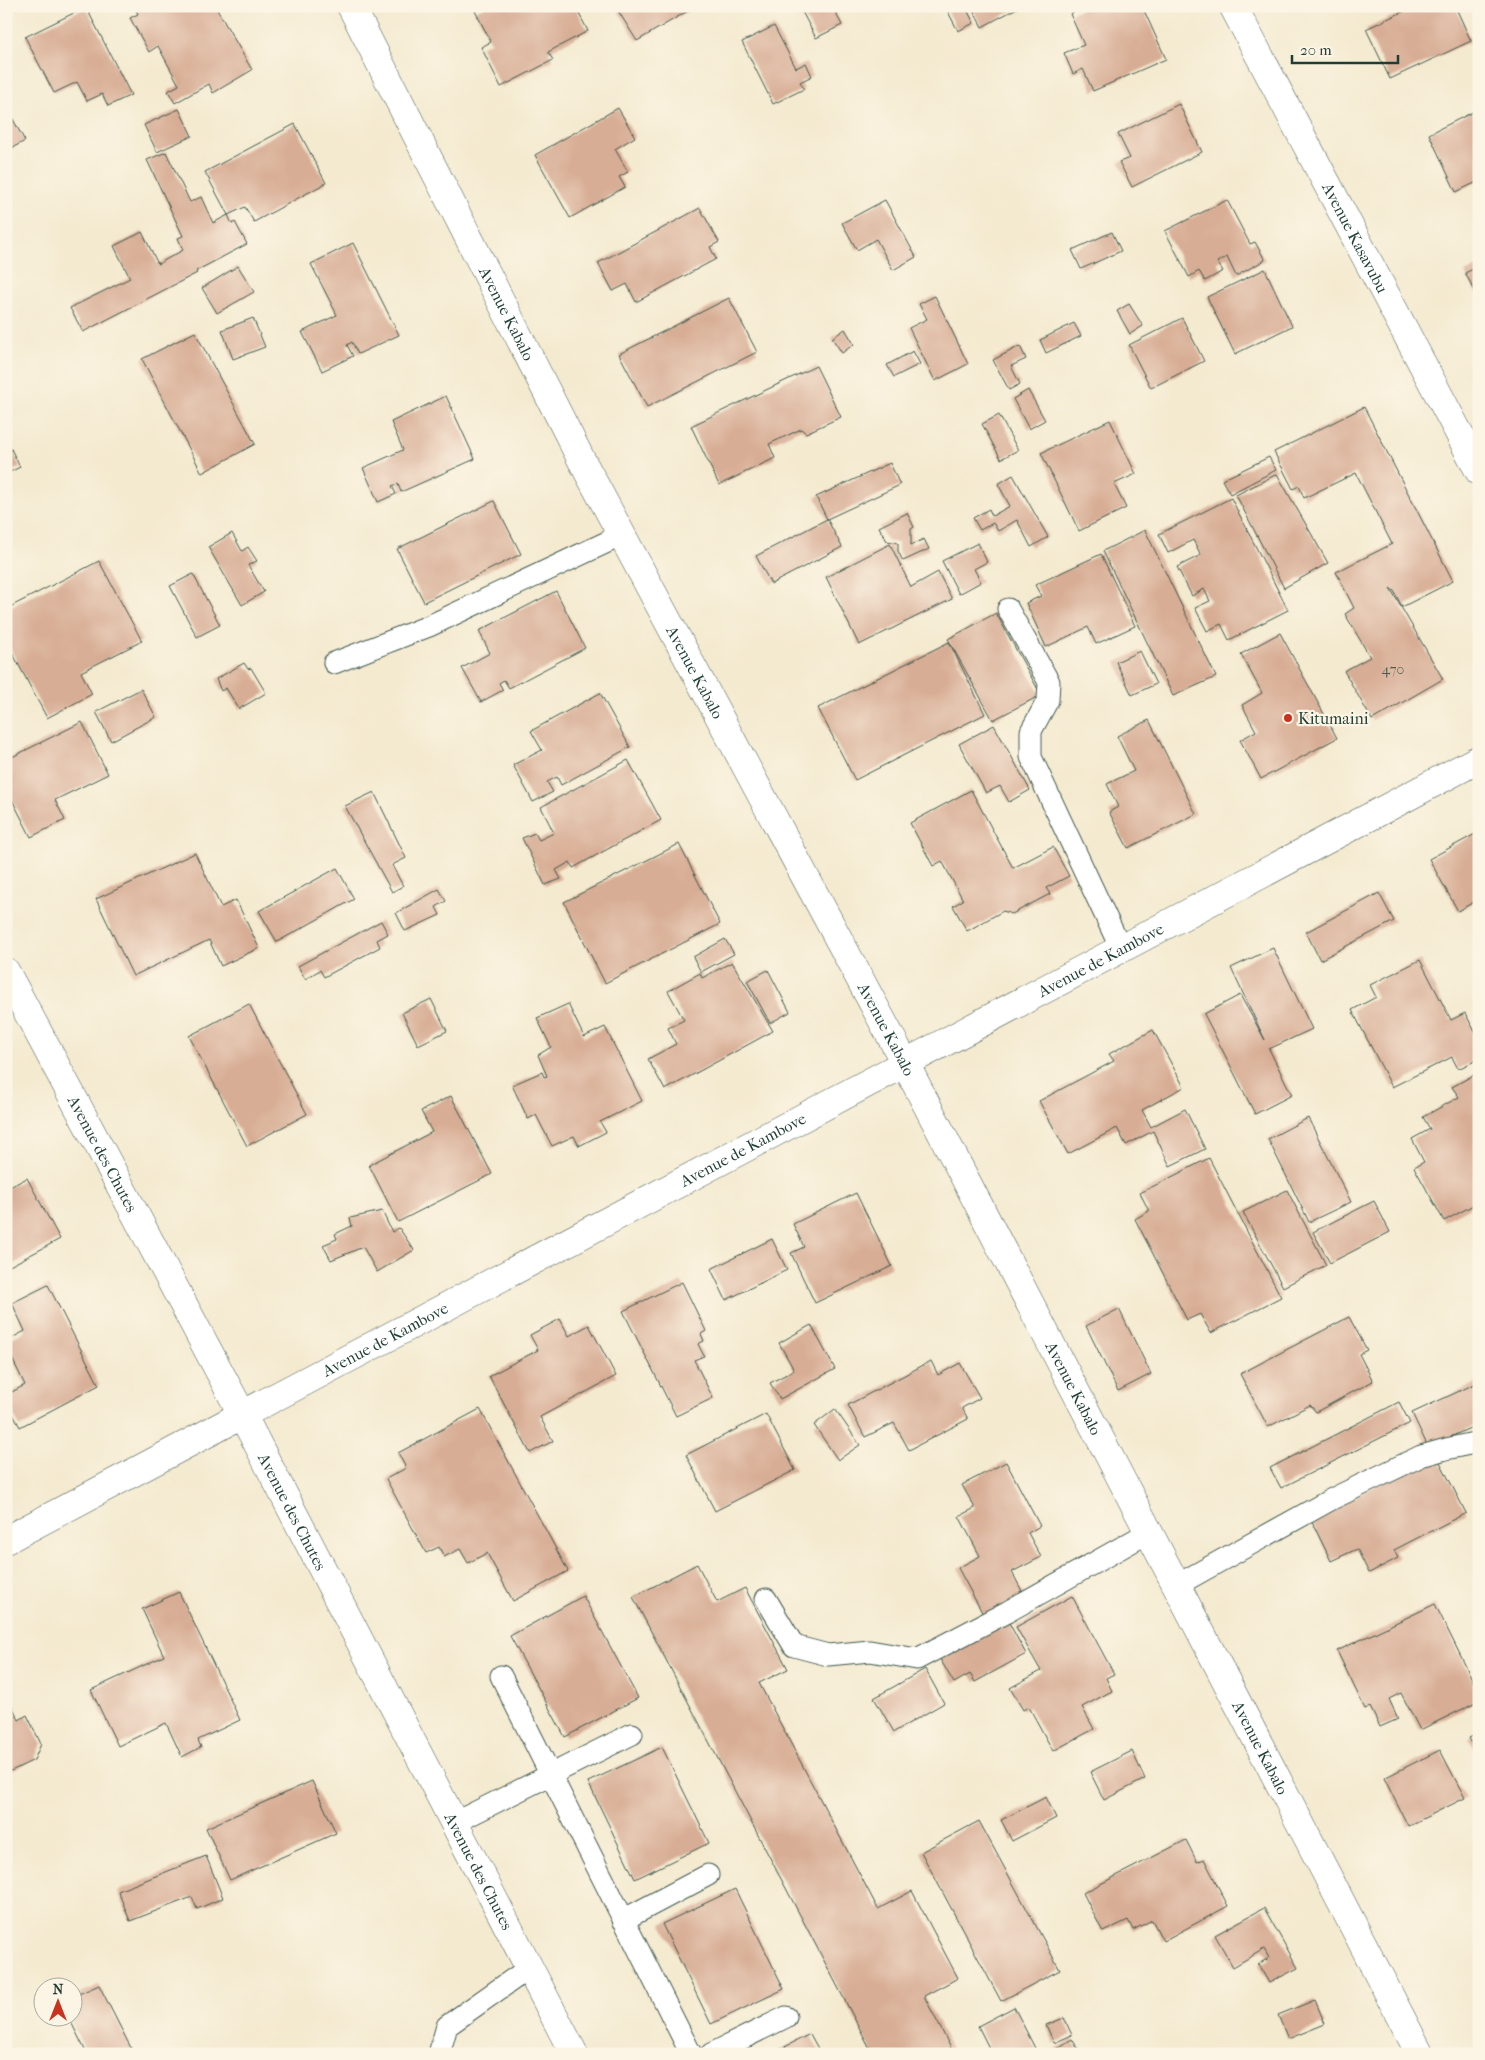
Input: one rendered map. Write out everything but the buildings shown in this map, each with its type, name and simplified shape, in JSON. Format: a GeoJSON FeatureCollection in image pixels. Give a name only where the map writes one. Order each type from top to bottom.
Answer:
{"type":"FeatureCollection","features":[{"type":"Feature","properties":{"kind":"street","name":"Avenue Kabalo"},"geometry":{"type":"LineString","coordinates":[[351,6],[581,459],[905,1063],[1420,2054]]}},
{"type":"Feature","properties":{"kind":"street","name":"Avenue Kasavubu"},"geometry":{"type":"LineString","coordinates":[[1233,6],[1479,471]]}},
{"type":"Feature","properties":{"kind":"street","name":"Avenue de Kambove"},"geometry":{"type":"LineString","coordinates":[[6,1540],[1479,759]]}},
{"type":"Feature","properties":{"kind":"street","name":"Avenue des Chutes"},"geometry":{"type":"LineString","coordinates":[[6,972],[243,1416],[574,2054]]}},
{"type":"Feature","properties":{"kind":"lane"},"geometry":{"type":"LineString","coordinates":[[334,663],[429,626],[622,535]]}},
{"type":"Feature","properties":{"kind":"lane"},"geometry":{"type":"LineString","coordinates":[[1008,609],[1049,682],[1048,700],[1031,731],[1031,757],[1121,949]]}},
{"type":"Feature","properties":{"kind":"lane"},"geometry":{"type":"LineString","coordinates":[[1176,1585],[1332,1499],[1421,1456],[1479,1442]]}},
{"type":"Feature","properties":{"kind":"lane"},"geometry":{"type":"LineString","coordinates":[[766,1599],[794,1646],[828,1656],[870,1651],[917,1659],[1007,1612],[1149,1532]]}},
{"type":"Feature","properties":{"kind":"lane"},"geometry":{"type":"LineString","coordinates":[[501,1676],[691,2054]]}},
{"type":"Feature","properties":{"kind":"lane"},"geometry":{"type":"LineString","coordinates":[[454,1823],[632,1734]]}},
{"type":"Feature","properties":{"kind":"lane"},"geometry":{"type":"LineString","coordinates":[[624,1920],[708,1875]]}},
{"type":"Feature","properties":{"kind":"lane"},"geometry":{"type":"LineString","coordinates":[[439,2054],[447,2026],[529,1968]]}},
{"type":"Feature","properties":{"kind":"lane"},"geometry":{"type":"LineString","coordinates":[[711,2054],[786,2017]]}},
{"type":"Feature","properties":{"kind":"place","name":"Kitumaini"},"geometry":{"type":"Point","coordinates":[1288,718]}}]}
